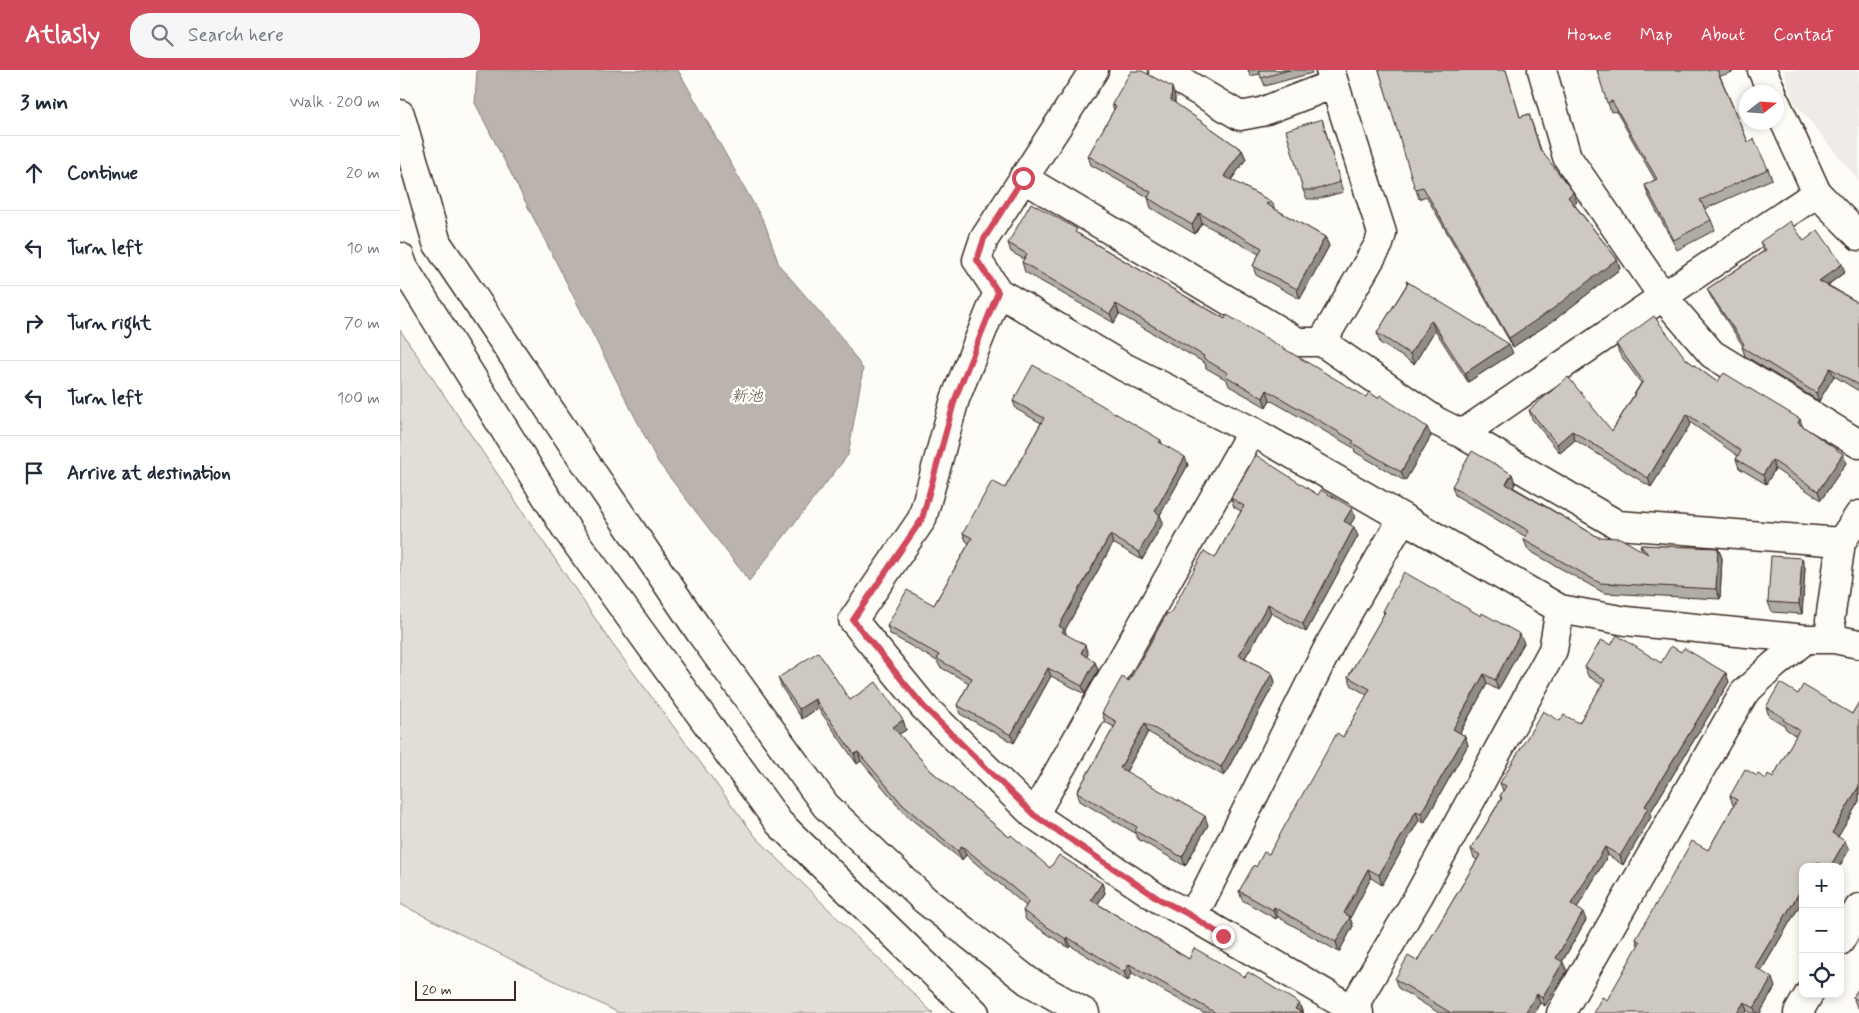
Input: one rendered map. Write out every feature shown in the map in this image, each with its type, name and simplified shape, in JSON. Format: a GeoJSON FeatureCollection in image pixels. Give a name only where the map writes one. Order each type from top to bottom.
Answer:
{"type":"FeatureCollection","features":[{"type":"Feature","properties":{"kind":"street"},"geometry":{"type":"LineString","coordinates":[[1094,70],[984,239],[977,260],[998,292],[1124,367],[1252,430],[1560,610],[1626,621],[1806,639],[1847,641]]}},
{"type":"Feature","properties":{"kind":"street"},"geometry":{"type":"LineString","coordinates":[[1163,70],[1240,116],[1261,112],[1332,77],[1382,233],[1379,244],[1322,342]]}},
{"type":"Feature","properties":{"kind":"street"},"geometry":{"type":"LineString","coordinates":[[1542,70],[1566,157],[1663,296],[1712,354],[1859,444]]}},
{"type":"Feature","properties":{"kind":"street"},"geometry":{"type":"LineString","coordinates":[[1762,70],[1769,85]]}},
{"type":"Feature","properties":{"kind":"street"},"geometry":{"type":"LineString","coordinates":[[400,114],[437,244],[700,632],[826,806],[925,900],[1028,980],[1085,1013]]}},
{"type":"Feature","properties":{"kind":"street"},"geometry":{"type":"LineString","coordinates":[[1784,121],[1817,193],[1859,236]]}},
{"type":"Feature","properties":{"kind":"street"},"geometry":{"type":"LineString","coordinates":[[1023,178],[1298,342],[1322,342],[1436,421],[1462,434],[1618,525],[1841,542]]}},
{"type":"Feature","properties":{"kind":"street"},"geometry":{"type":"LineString","coordinates":[[1462,434],[1817,193]]}},
{"type":"Feature","properties":{"kind":"street"},"geometry":{"type":"LineString","coordinates":[[400,256],[404,268],[566,530],[779,823],[975,1013]]}},
{"type":"Feature","properties":{"kind":"street"},"geometry":{"type":"LineString","coordinates":[[998,292],[955,399],[922,519],[853,620],[924,707],[1034,815],[1159,899],[1355,1011],[1553,650],[1560,610]]}},
{"type":"Feature","properties":{"kind":"street"},"geometry":{"type":"LineString","coordinates":[[1034,815],[1252,430]]}},
{"type":"Feature","properties":{"kind":"street"},"geometry":{"type":"LineString","coordinates":[[1847,641],[1830,620],[1841,542],[1859,515]]}},
{"type":"Feature","properties":{"kind":"street"},"geometry":{"type":"LineString","coordinates":[[1190,915],[1202,899],[1332,640],[1403,518]]}},
{"type":"Feature","properties":{"kind":"street"},"geometry":{"type":"LineString","coordinates":[[1561,1013],[1744,693],[1806,639]]}},
{"type":"Feature","properties":{"kind":"street"},"geometry":{"type":"LineString","coordinates":[[1844,934],[1859,908]]}},
{"type":"Feature","properties":{"kind":"street"},"geometry":{"type":"LineString","coordinates":[[1798,1013],[1807,998]]}},
{"type":"Feature","properties":{"kind":"shaded area"},"geometry":{"type":"Polygon","coordinates":[[[1784,70],[1859,70],[1859,181],[1793,101],[1784,70]]]}},
{"type":"Feature","properties":{"kind":"shaded area"},"geometry":{"type":"Polygon","coordinates":[[[400,330],[613,645],[755,836],[933,1013],[619,1013],[400,904],[400,330]]]}},
{"type":"Feature","properties":{"kind":"water","name":"新池"},"geometry":{"type":"Polygon","coordinates":[[[477,70],[678,70],[765,224],[779,265],[841,337],[863,369],[848,455],[749,581],[658,462],[475,103],[477,70]]]}},
{"type":"Feature","properties":{"kind":"building"},"geometry":{"type":"Polygon","coordinates":[[[1259,70],[1289,70],[1261,78],[1259,70]]]}},
{"type":"Feature","properties":{"kind":"building"},"geometry":{"type":"Polygon","coordinates":[[[1379,70],[1506,70],[1520,117],[1529,114],[1540,149],[1573,192],[1568,197],[1617,259],[1550,311],[1509,338],[1423,187],[1415,189],[1379,70]]]}},
{"type":"Feature","properties":{"kind":"building"},"geometry":{"type":"Polygon","coordinates":[[[1597,70],[1717,70],[1739,121],[1739,130],[1743,130],[1748,142],[1754,139],[1768,169],[1700,200],[1711,220],[1674,240],[1645,185],[1657,179],[1612,101],[1607,103],[1597,70]]]}},
{"type":"Feature","properties":{"kind":"building"},"geometry":{"type":"Polygon","coordinates":[[[1131,71],[1142,71],[1172,87],[1171,100],[1242,150],[1224,176],[1272,202],[1266,204],[1325,237],[1297,289],[1253,266],[1262,248],[1199,213],[1192,225],[1148,198],[1151,192],[1088,156],[1116,106],[1112,104],[1131,71]]]}},
{"type":"Feature","properties":{"kind":"building"},"geometry":{"type":"Polygon","coordinates":[[[1322,119],[1340,182],[1315,190],[1303,190],[1286,130],[1322,119]]]}},
{"type":"Feature","properties":{"kind":"building"},"geometry":{"type":"Polygon","coordinates":[[[1031,203],[1077,229],[1075,232],[1225,319],[1227,315],[1366,397],[1369,392],[1378,398],[1380,395],[1427,427],[1401,472],[1352,443],[1354,441],[1267,390],[1263,398],[1226,376],[1228,373],[1203,358],[1204,356],[1116,304],[1110,314],[1022,262],[1027,254],[1008,243],[1031,203]]]}},
{"type":"Feature","properties":{"kind":"building"},"geometry":{"type":"Polygon","coordinates":[[[1790,221],[1804,241],[1818,230],[1842,264],[1819,281],[1859,303],[1859,385],[1830,368],[1816,393],[1742,347],[1744,344],[1707,289],[1766,250],[1760,242],[1790,221]]]}},
{"type":"Feature","properties":{"kind":"building"},"geometry":{"type":"Polygon","coordinates":[[[1406,281],[1509,344],[1465,373],[1431,320],[1410,354],[1377,333],[1408,283],[1406,281]]]}},
{"type":"Feature","properties":{"kind":"building"},"geometry":{"type":"Polygon","coordinates":[[[1654,316],[1686,359],[1717,382],[1724,373],[1800,419],[1798,423],[1843,454],[1818,491],[1772,460],[1763,475],[1736,459],[1741,451],[1687,414],[1648,478],[1572,431],[1557,444],[1529,410],[1568,377],[1612,431],[1643,381],[1616,344],[1654,316]]]}},
{"type":"Feature","properties":{"kind":"building"},"geometry":{"type":"Polygon","coordinates":[[[1033,365],[1161,440],[1159,442],[1185,457],[1155,511],[1160,515],[1139,552],[1110,535],[1059,626],[1064,629],[1062,632],[1085,645],[1081,653],[1095,662],[1082,686],[1048,668],[1011,735],[957,705],[972,678],[937,659],[939,655],[887,626],[907,590],[934,605],[972,538],[963,533],[992,481],[1005,488],[1044,418],[1013,401],[1033,365]]]}},
{"type":"Feature","properties":{"kind":"building"},"geometry":{"type":"Polygon","coordinates":[[[1472,451],[1512,474],[1506,484],[1598,537],[1620,538],[1648,554],[1640,545],[1718,548],[1716,589],[1600,583],[1524,540],[1529,531],[1452,486],[1472,451]]]}},
{"type":"Feature","properties":{"kind":"building"},"geometry":{"type":"Polygon","coordinates":[[[1256,455],[1318,495],[1321,490],[1352,508],[1344,521],[1354,527],[1303,624],[1268,604],[1239,655],[1272,673],[1221,767],[1145,723],[1120,768],[1205,816],[1182,857],[1135,831],[1137,827],[1077,792],[1117,722],[1102,713],[1122,677],[1129,681],[1167,613],[1170,614],[1204,551],[1215,558],[1244,506],[1231,498],[1256,455]]]}},
{"type":"Feature","properties":{"kind":"building"},"geometry":{"type":"Polygon","coordinates":[[[1771,556],[1802,558],[1799,604],[1768,602],[1771,556]]]}},
{"type":"Feature","properties":{"kind":"building"},"geometry":{"type":"Polygon","coordinates":[[[1404,572],[1481,616],[1482,613],[1520,634],[1495,680],[1484,674],[1453,729],[1465,736],[1421,813],[1416,811],[1379,875],[1368,869],[1344,913],[1350,917],[1336,942],[1274,907],[1273,910],[1239,891],[1264,852],[1269,854],[1337,733],[1343,737],[1370,689],[1348,677],[1385,612],[1383,611],[1404,572]]]}},
{"type":"Feature","properties":{"kind":"building"},"geometry":{"type":"Polygon","coordinates":[[[1617,635],[1661,663],[1671,646],[1681,652],[1684,648],[1726,673],[1645,806],[1648,808],[1620,856],[1605,847],[1571,904],[1583,912],[1556,958],[1563,962],[1542,998],[1537,994],[1525,1013],[1451,1013],[1395,979],[1408,956],[1417,961],[1480,855],[1471,849],[1502,798],[1500,796],[1506,786],[1500,783],[1543,711],[1560,721],[1564,715],[1579,723],[1605,680],[1585,667],[1601,640],[1611,645],[1617,635]]]}},
{"type":"Feature","properties":{"kind":"building"},"geometry":{"type":"Polygon","coordinates":[[[818,652],[850,700],[876,682],[903,720],[893,727],[930,770],[1009,837],[1011,835],[1050,868],[1059,855],[1102,883],[1091,900],[1189,959],[1194,948],[1245,977],[1248,972],[1299,1003],[1295,1009],[1303,1013],[1216,1013],[1129,964],[1124,972],[1067,937],[1066,939],[1023,911],[1029,901],[962,846],[958,851],[903,805],[858,752],[854,754],[815,699],[799,709],[778,678],[818,652]]]}},
{"type":"Feature","properties":{"kind":"building"},"geometry":{"type":"Polygon","coordinates":[[[1780,683],[1798,694],[1803,685],[1852,714],[1859,702],[1859,786],[1832,833],[1845,841],[1832,863],[1799,863],[1799,893],[1755,967],[1772,978],[1754,1008],[1744,1002],[1737,1013],[1593,1013],[1602,997],[1607,1000],[1640,942],[1636,939],[1692,841],[1708,850],[1737,800],[1730,796],[1745,769],[1766,779],[1768,774],[1773,777],[1799,730],[1766,707],[1780,683]]]}},
{"type":"Feature","properties":{"kind":"building"},"geometry":{"type":"Polygon","coordinates":[[[1859,988],[1859,1001],[1853,997],[1859,988]]]}},
{"type":"Feature","properties":{"kind":"route"},"geometry":{"type":"LineString","coordinates":[[1023,178],[984,239],[977,260],[998,292],[955,399],[922,519],[853,620],[924,707],[1034,815],[1159,899],[1190,915],[1223,936]]}}]}
